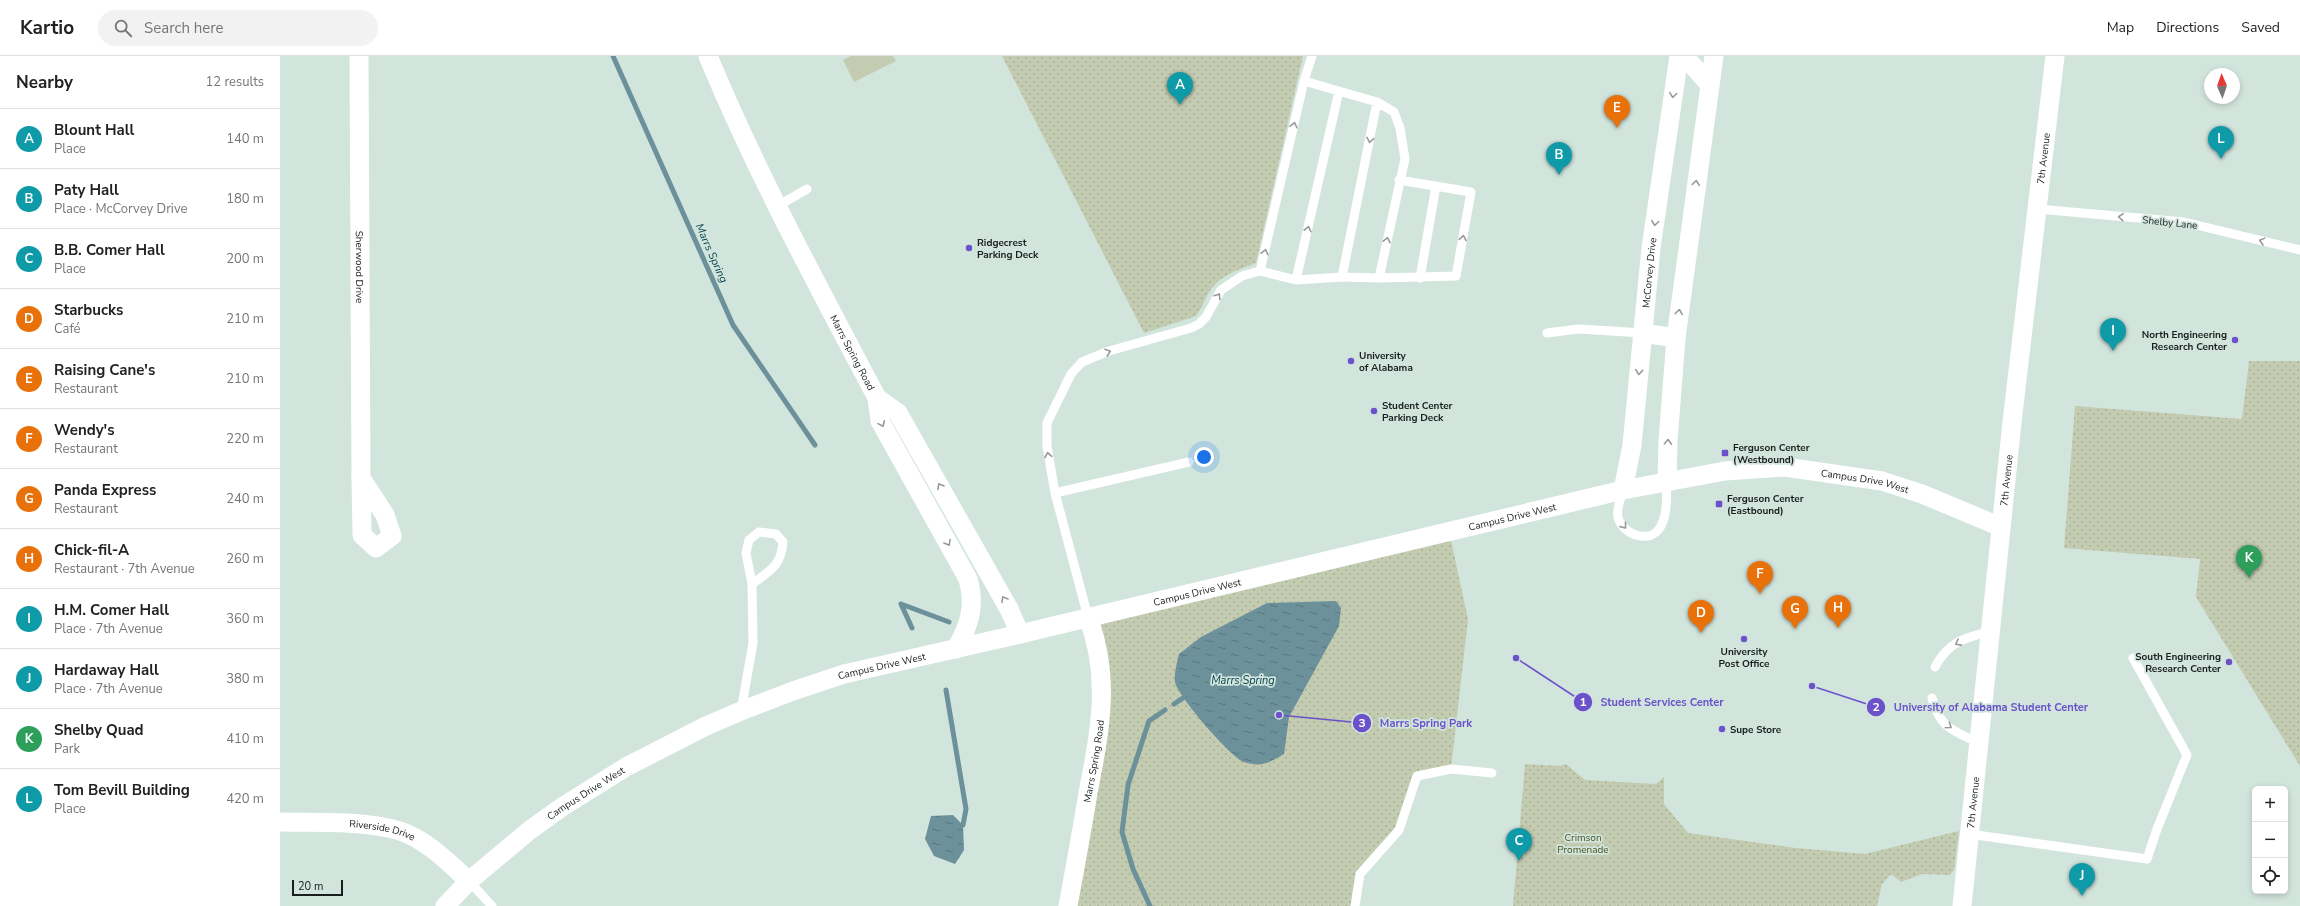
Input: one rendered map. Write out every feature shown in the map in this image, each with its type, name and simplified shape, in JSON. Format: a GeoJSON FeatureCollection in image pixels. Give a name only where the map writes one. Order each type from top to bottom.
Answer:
{"type":"FeatureCollection","features":[{"type":"Feature","properties":{"kind":"street","name":"Sherwood Drive"},"geometry":{"type":"LineString","coordinates":[[359,56],[361,478]]}},
{"type":"Feature","properties":{"kind":"street","name":"Marrs Spring Road"},"geometry":{"type":"LineString","coordinates":[[708,56],[732,113],[776,206],[877,398],[880,421],[968,579],[973,599],[972,608],[968,628],[956,649]]}},
{"type":"Feature","properties":{"kind":"street","name":"McCorvey Drive"},"geometry":{"type":"LineString","coordinates":[[1623,490],[1632,447],[1651,248],[1679,56]]}},
{"type":"Feature","properties":{"kind":"street"},"geometry":{"type":"LineString","coordinates":[[1684,56],[1709,84]]}},
{"type":"Feature","properties":{"kind":"street"},"geometry":{"type":"LineString","coordinates":[[1667,481],[1668,441],[1676,338],[1709,84],[1714,56]]}},
{"type":"Feature","properties":{"kind":"street","name":"7th Avenue"},"geometry":{"type":"LineString","coordinates":[[1962,906],[2001,527],[2055,56]]}},
{"type":"Feature","properties":{"kind":"street"},"geometry":{"type":"LineString","coordinates":[[1643,334],[1676,338]]}},
{"type":"Feature","properties":{"kind":"street"},"geometry":{"type":"LineString","coordinates":[[877,398],[898,413],[1009,609],[1020,634]]}},
{"type":"Feature","properties":{"kind":"street","name":"Campus Drive West"},"geometry":{"type":"LineString","coordinates":[[445,906],[469,881],[530,830],[591,788],[659,750],[741,711],[793,691],[844,674],[1020,634],[1623,490],[1667,481],[1751,468],[1808,469],[1882,481],[1942,501],[2001,527]]}},
{"type":"Feature","properties":{"kind":"street","name":"Marrs Spring Road"},"geometry":{"type":"LineString","coordinates":[[1068,906],[1101,719],[1101,664],[1096,638],[1088,617]]}},
{"type":"Feature","properties":{"kind":"street","name":"Riverside Drive"},"geometry":{"type":"LineString","coordinates":[[280,822],[358,825],[400,831],[423,843],[469,881]]}},
{"type":"Feature","properties":{"kind":"lane"},"geometry":{"type":"LineString","coordinates":[[1260,271],[1304,81],[1312,56]]}},
{"type":"Feature","properties":{"kind":"lane"},"geometry":{"type":"LineString","coordinates":[[1304,81],[1377,102],[1394,112],[1400,128],[1405,159],[1399,180],[1379,278]]}},
{"type":"Feature","properties":{"kind":"lane"},"geometry":{"type":"LineString","coordinates":[[1296,280],[1339,91]]}},
{"type":"Feature","properties":{"kind":"lane"},"geometry":{"type":"LineString","coordinates":[[1342,277],[1377,102]]}},
{"type":"Feature","properties":{"kind":"lane"},"geometry":{"type":"LineString","coordinates":[[1088,617],[1055,493],[1047,446],[1047,422],[1071,374],[1082,362],[1109,351],[1192,328],[1206,317],[1221,290],[1229,283],[1242,276],[1260,271],[1296,280],[1342,277],[1420,278],[1456,276],[1471,192],[1399,180]]}},
{"type":"Feature","properties":{"kind":"lane"},"geometry":{"type":"LineString","coordinates":[[1420,278],[1436,186]]}},
{"type":"Feature","properties":{"kind":"lane"},"geometry":{"type":"LineString","coordinates":[[776,206],[807,189]]}},
{"type":"Feature","properties":{"kind":"lane","name":"Shelby Lane"},"geometry":{"type":"LineString","coordinates":[[2037,209],[2184,222],[2300,250]]}},
{"type":"Feature","properties":{"kind":"lane"},"geometry":{"type":"LineString","coordinates":[[1547,333],[1578,329],[1643,334]]}},
{"type":"Feature","properties":{"kind":"lane"},"geometry":{"type":"LineString","coordinates":[[1055,493],[1189,462]]}},
{"type":"Feature","properties":{"kind":"lane"},"geometry":{"type":"LineString","coordinates":[[1623,490],[1618,515],[1620,524],[1631,534],[1648,536],[1656,533],[1663,520],[1667,481]]}},
{"type":"Feature","properties":{"kind":"lane"},"geometry":{"type":"LineString","coordinates":[[741,711],[754,643],[752,584],[746,553],[749,540],[759,532],[776,534],[782,542],[782,556],[774,568],[752,584]]}},
{"type":"Feature","properties":{"kind":"lane"},"geometry":{"type":"LineString","coordinates":[[1935,667],[1942,652],[1959,642],[1991,631]]}},
{"type":"Feature","properties":{"kind":"lane"},"geometry":{"type":"LineString","coordinates":[[1969,834],[2147,859],[2157,829],[2187,755],[2133,658]]}},
{"type":"Feature","properties":{"kind":"lane"},"geometry":{"type":"LineString","coordinates":[[1932,698],[1937,716],[1946,726],[1979,743]]}},
{"type":"Feature","properties":{"kind":"lane"},"geometry":{"type":"LineString","coordinates":[[1355,906],[1360,874],[1400,830],[1417,776],[1451,769],[1492,774]]}},
{"type":"Feature","properties":{"kind":"lane"},"geometry":{"type":"LineString","coordinates":[[469,881],[492,906]]}},
{"type":"Feature","properties":{"kind":"green space"},"geometry":{"type":"Polygon","coordinates":[[[851,56],[893,56],[896,61],[854,82],[843,60],[851,56]]]}},
{"type":"Feature","properties":{"kind":"green space"},"geometry":{"type":"Polygon","coordinates":[[[1002,56],[1303,56],[1256,263],[1231,273],[1219,281],[1209,292],[1196,316],[1144,333],[1002,56]]]}},
{"type":"Feature","properties":{"kind":"green space"},"geometry":{"type":"Polygon","coordinates":[[[2249,361],[2300,361],[2300,766],[2196,597],[2200,559],[2064,548],[2075,406],[2242,419],[2249,361]]]}},
{"type":"Feature","properties":{"kind":"green space"},"geometry":{"type":"Polygon","coordinates":[[[1449,531],[1468,619],[1451,769],[1417,776],[1399,830],[1360,874],[1355,906],[1068,906],[1101,726],[1088,617],[1449,531]]]}},
{"type":"Feature","properties":{"kind":"green space","name":"Crimson Promenade"},"geometry":{"type":"Polygon","coordinates":[[[1525,764],[1560,766],[1566,764],[1585,780],[1656,784],[1664,777],[1664,804],[1688,833],[1796,848],[1865,854],[1959,831],[1954,870],[1950,875],[1922,874],[1901,882],[1891,874],[1882,884],[1877,906],[1513,906],[1525,764]]]}},
{"type":"Feature","properties":{"kind":"water","name":"Marrs Spring"},"geometry":{"type":"Polygon","coordinates":[[[1336,601],[1341,608],[1339,626],[1289,717],[1284,754],[1270,762],[1261,764],[1250,764],[1237,758],[1205,725],[1178,689],[1175,679],[1179,654],[1201,637],[1267,603],[1336,601]]]}},
{"type":"Feature","properties":{"kind":"water"},"geometry":{"type":"Polygon","coordinates":[[[953,815],[963,825],[964,850],[955,864],[934,856],[925,839],[931,816],[953,815]]]}},
{"type":"Feature","properties":{"kind":"waterway","name":"Marrs Spring"},"geometry":{"type":"LineString","coordinates":[[613,56],[733,325],[815,445]]}},
{"type":"Feature","properties":{"kind":"waterway"},"geometry":{"type":"LineString","coordinates":[[901,604],[949,622]]}},
{"type":"Feature","properties":{"kind":"waterway"},"geometry":{"type":"LineString","coordinates":[[901,604],[912,628]]}},
{"type":"Feature","properties":{"kind":"waterway"},"geometry":{"type":"LineString","coordinates":[[946,690],[966,809],[963,825]]}},
{"type":"Feature","properties":{"kind":"waterway","name":"Marrs Spring"},"geometry":{"type":"LineString","coordinates":[[1174,704],[1183,698]]}},
{"type":"Feature","properties":{"kind":"waterway"},"geometry":{"type":"LineString","coordinates":[[1150,906],[1133,869],[1122,832],[1128,785],[1149,721],[1165,710]]}},
{"type":"Feature","properties":{"kind":"place","name":"Blount Hall"},"geometry":{"type":"Point","coordinates":[1180,105]}},
{"type":"Feature","properties":{"kind":"place","name":"Raising Cane's"},"geometry":{"type":"Point","coordinates":[1617,128]}},
{"type":"Feature","properties":{"kind":"place","name":"Tom Bevill Building"},"geometry":{"type":"Point","coordinates":[2221,159]}},
{"type":"Feature","properties":{"kind":"place","name":"Paty Hall"},"geometry":{"type":"Point","coordinates":[1559,175]}},
{"type":"Feature","properties":{"kind":"place","name":"Ridgecrest Parking Deck"},"geometry":{"type":"Point","coordinates":[969,248]}},
{"type":"Feature","properties":{"kind":"place","name":"North Engineering Research Center"},"geometry":{"type":"Point","coordinates":[2235,340]}},
{"type":"Feature","properties":{"kind":"place","name":"H.M. Comer Hall"},"geometry":{"type":"Point","coordinates":[2113,351]}},
{"type":"Feature","properties":{"kind":"place","name":"University of Alabama"},"geometry":{"type":"Point","coordinates":[1351,361]}},
{"type":"Feature","properties":{"kind":"place","name":"Student Center Parking Deck"},"geometry":{"type":"Point","coordinates":[1374,411]}},
{"type":"Feature","properties":{"kind":"place","name":"Ferguson Center (Westbound)"},"geometry":{"type":"Point","coordinates":[1725,453]}},
{"type":"Feature","properties":{"kind":"place","name":"Ferguson Center (Eastbound)"},"geometry":{"type":"Point","coordinates":[1719,504]}},
{"type":"Feature","properties":{"kind":"place","name":"Shelby Quad"},"geometry":{"type":"Point","coordinates":[2249,578]}},
{"type":"Feature","properties":{"kind":"place","name":"Wendy's"},"geometry":{"type":"Point","coordinates":[1760,594]}},
{"type":"Feature","properties":{"kind":"place","name":"Chick-fil-A"},"geometry":{"type":"Point","coordinates":[1838,628]}},
{"type":"Feature","properties":{"kind":"place","name":"Panda Express"},"geometry":{"type":"Point","coordinates":[1795,629]}},
{"type":"Feature","properties":{"kind":"place","name":"Starbucks"},"geometry":{"type":"Point","coordinates":[1701,633]}},
{"type":"Feature","properties":{"kind":"place","name":"University Post Office"},"geometry":{"type":"Point","coordinates":[1744,639]}},
{"type":"Feature","properties":{"kind":"place","name":"Student Services Center"},"geometry":{"type":"Point","coordinates":[1516,658]}},
{"type":"Feature","properties":{"kind":"place","name":"South Engineering Research Center"},"geometry":{"type":"Point","coordinates":[2229,662]}},
{"type":"Feature","properties":{"kind":"place","name":"University of Alabama Student Center"},"geometry":{"type":"Point","coordinates":[1812,686]}},
{"type":"Feature","properties":{"kind":"place","name":"Marrs Spring Park"},"geometry":{"type":"Point","coordinates":[1279,715]}},
{"type":"Feature","properties":{"kind":"place","name":"Supe Store"},"geometry":{"type":"Point","coordinates":[1722,729]}},
{"type":"Feature","properties":{"kind":"place","name":"B.B. Comer Hall"},"geometry":{"type":"Point","coordinates":[1519,861]}},
{"type":"Feature","properties":{"kind":"place","name":"Hardaway Hall"},"geometry":{"type":"Point","coordinates":[2082,896]}}]}
